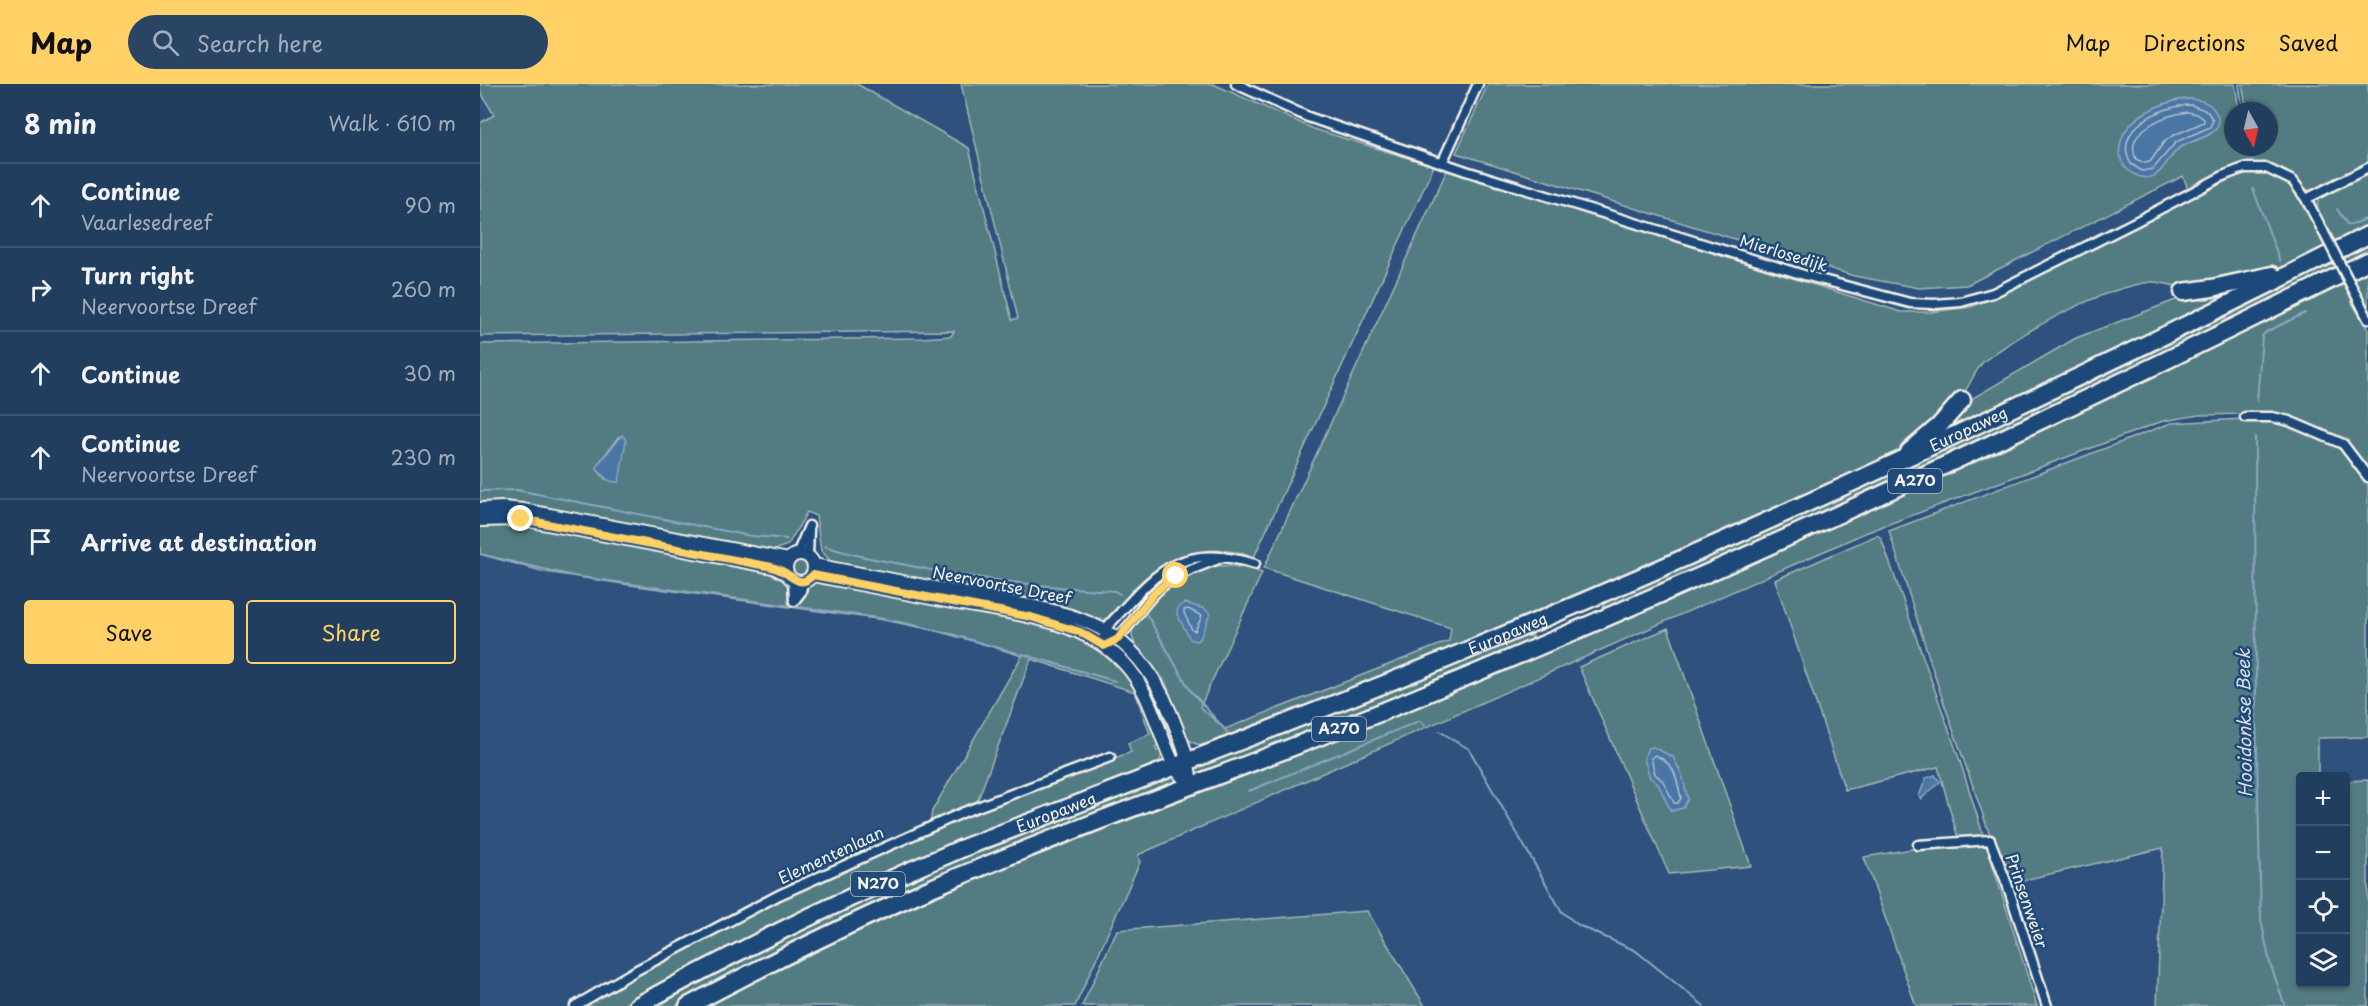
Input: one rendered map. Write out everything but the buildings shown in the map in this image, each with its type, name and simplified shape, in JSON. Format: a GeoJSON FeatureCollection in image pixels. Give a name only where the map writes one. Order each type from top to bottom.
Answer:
{"type":"FeatureCollection","features":[{"type":"Feature","properties":{"kind":"highway","name":"Europaweg"},"geometry":{"type":"LineString","coordinates":[[637,1006],[763,939],[899,874],[1478,646],[1693,555],[1898,462],[2368,235]]}},
{"type":"Feature","properties":{"kind":"highway","name":"Europaweg"},"geometry":{"type":"LineString","coordinates":[[688,1006],[815,941],[928,890],[1055,838],[1400,704],[1580,630],[1805,531],[1976,452],[2368,261]]}},
{"type":"Feature","properties":{"kind":"highway","name":"A270"},"geometry":{"type":"LineString","coordinates":[[2183,292],[2253,280],[2307,266]]}},
{"type":"Feature","properties":{"kind":"highway","name":"A270"},"geometry":{"type":"LineString","coordinates":[[1898,462],[1939,426],[1962,400]]}},
{"type":"Feature","properties":{"kind":"street","name":"Mierlosedijk"},"geometry":{"type":"LineString","coordinates":[[1236,84],[1308,117],[1442,163],[1824,281],[1910,303],[1961,302],[1993,293],[2235,170],[2256,167],[2276,171],[2293,181],[2306,199],[2368,319]]}},
{"type":"Feature","properties":{"kind":"street"},"geometry":{"type":"LineString","coordinates":[[1442,163],[1478,84]]}},
{"type":"Feature","properties":{"kind":"street"},"geometry":{"type":"LineString","coordinates":[[2306,199],[2368,168]]}},
{"type":"Feature","properties":{"kind":"street"},"geometry":{"type":"LineString","coordinates":[[2245,417],[2272,417],[2289,420],[2343,444],[2368,477]]}},
{"type":"Feature","properties":{"kind":"street","name":"Neervoortse Dreef"},"geometry":{"type":"LineString","coordinates":[[480,509],[523,510],[1047,621],[1080,632],[1104,646],[1124,663],[1145,693],[1191,786]]}},
{"type":"Feature","properties":{"kind":"street","name":"Neervoortse Dreef"},"geometry":{"type":"LineString","coordinates":[[480,520],[521,519],[772,567],[801,568],[1063,612],[1104,630],[1118,639],[1144,666],[1162,693],[1182,764]]}},
{"type":"Feature","properties":{"kind":"street"},"geometry":{"type":"LineString","coordinates":[[1223,557],[1176,576],[1155,592],[1118,639],[1104,646],[1104,630],[1152,579],[1171,564],[1202,555],[1223,557],[1255,564]]}},
{"type":"Feature","properties":{"kind":"street","name":"Elementenlaan"},"geometry":{"type":"LineString","coordinates":[[576,1006],[635,971],[779,895],[964,812],[1110,757]]}},
{"type":"Feature","properties":{"kind":"street","name":"Prinsenweier"},"geometry":{"type":"LineString","coordinates":[[1918,845],[1990,840],[2047,1006]]}},
{"type":"Feature","properties":{"kind":"green space"},"geometry":{"type":"Polygon","coordinates":[[[480,84],[857,84],[969,148],[1012,320],[1018,318],[961,84],[1213,84],[1314,129],[1434,166],[1254,557],[1221,550],[1205,551],[1175,559],[1160,567],[1134,588],[1112,615],[1096,619],[1050,605],[829,566],[829,559],[821,551],[816,516],[807,512],[788,545],[774,552],[480,507],[480,344],[922,338],[951,336],[954,331],[480,336],[480,123],[494,115],[480,91],[480,84]],[[619,436],[598,464],[597,469],[605,479],[619,436]]]}},
{"type":"Feature","properties":{"kind":"green space"},"geometry":{"type":"Polygon","coordinates":[[[1488,84],[2235,84],[2238,102],[2224,102],[2224,156],[2278,156],[2278,102],[2245,102],[2242,84],[2368,84],[2368,166],[2318,190],[2309,190],[2287,172],[2275,166],[2262,164],[2249,164],[2224,171],[2188,189],[2183,176],[1967,285],[1919,288],[1854,276],[1456,153],[1488,84]],[[2187,99],[2174,101],[2147,112],[2127,129],[2122,141],[2121,154],[2126,168],[2156,174],[2180,147],[2209,135],[2200,101],[2187,99]]]}},
{"type":"Feature","properties":{"kind":"green space"},"geometry":{"type":"Polygon","coordinates":[[[1447,170],[1901,312],[1931,312],[1971,307],[2011,290],[2237,175],[2256,172],[2268,173],[2297,192],[2326,246],[2283,268],[2260,275],[2187,287],[2151,282],[2130,286],[2086,302],[2041,324],[1983,362],[1951,409],[1925,433],[1900,451],[1591,590],[1409,666],[1207,744],[1197,744],[1189,740],[1183,732],[1165,682],[1140,651],[1132,634],[1133,627],[1156,596],[1182,576],[1197,570],[1228,566],[1262,573],[1200,707],[1225,729],[1449,641],[1451,628],[1264,568],[1447,170]]]}},
{"type":"Feature","properties":{"kind":"green space"},"geometry":{"type":"Polygon","coordinates":[[[2368,171],[2368,225],[2334,242],[2321,218],[2318,199],[2321,194],[2368,171]]]}},
{"type":"Feature","properties":{"kind":"green space"},"geometry":{"type":"Polygon","coordinates":[[[2368,241],[2368,258],[2151,364],[1613,607],[1604,609],[1602,607],[1609,599],[2368,241]]]}},
{"type":"Feature","properties":{"kind":"green space"},"geometry":{"type":"Polygon","coordinates":[[[2368,272],[2368,309],[2354,279],[2368,272]]]}},
{"type":"Feature","properties":{"kind":"green space"},"geometry":{"type":"Polygon","coordinates":[[[2251,284],[1928,439],[1966,402],[2076,338],[2186,296],[2251,284]]]}},
{"type":"Feature","properties":{"kind":"green space"},"geometry":{"type":"Polygon","coordinates":[[[2345,284],[2353,300],[2351,301],[2368,330],[2368,737],[2318,738],[2318,772],[2296,772],[2296,988],[2350,988],[2350,781],[2368,780],[2368,1006],[2157,1006],[2163,848],[2007,884],[1940,692],[1889,531],[2171,423],[2243,419],[2247,414],[2199,415],[2163,421],[1865,533],[1138,855],[1140,862],[1075,1006],[705,1006],[828,943],[981,875],[1367,726],[1653,608],[2008,447],[2345,284]]]}},
{"type":"Feature","properties":{"kind":"green space"},"geometry":{"type":"Polygon","coordinates":[[[491,519],[777,571],[787,580],[789,594],[802,595],[808,584],[816,580],[1012,615],[1069,631],[1096,645],[1131,676],[1161,744],[1155,747],[1157,751],[1162,748],[1160,761],[1143,771],[972,836],[854,885],[717,954],[623,1006],[580,1006],[748,913],[958,817],[1131,752],[1128,743],[1150,734],[1135,692],[1031,659],[977,802],[930,824],[932,811],[1022,656],[952,634],[884,620],[578,577],[480,554],[480,521],[491,519]]]}},
{"type":"Feature","properties":{"kind":"green space"},"geometry":{"type":"Polygon","coordinates":[[[1877,535],[1881,538],[1960,761],[2037,1006],[1916,1006],[1864,857],[1912,849],[1960,845],[1938,767],[1845,790],[1775,580],[1877,535]]]}},
{"type":"Feature","properties":{"kind":"green space"},"geometry":{"type":"Polygon","coordinates":[[[800,557],[807,560],[810,567],[807,574],[800,577],[793,574],[790,567],[793,560],[800,557]]]}},
{"type":"Feature","properties":{"kind":"green space"},"geometry":{"type":"Polygon","coordinates":[[[1668,628],[1751,866],[1669,874],[1579,667],[1668,628]]]}},
{"type":"Feature","properties":{"kind":"green space"},"geometry":{"type":"Polygon","coordinates":[[[1523,636],[1533,636],[1520,650],[1196,776],[1192,765],[1523,636]]]}},
{"type":"Feature","properties":{"kind":"green space"},"geometry":{"type":"Polygon","coordinates":[[[1128,654],[1148,677],[1182,751],[1177,753],[1154,698],[1125,656],[1128,654]]]}},
{"type":"Feature","properties":{"kind":"green space"},"geometry":{"type":"Polygon","coordinates":[[[1175,772],[1179,782],[1064,825],[1047,836],[680,1006],[648,1006],[904,878],[1175,772]]]}},
{"type":"Feature","properties":{"kind":"green space"},"geometry":{"type":"Polygon","coordinates":[[[1367,911],[1425,1006],[1082,1006],[1117,930],[1367,911]]]}},
{"type":"Feature","properties":{"kind":"water"},"geometry":{"type":"Polygon","coordinates":[[[2187,99],[2203,101],[2213,108],[2218,119],[2218,126],[2214,131],[2180,147],[2162,169],[2152,177],[2138,176],[2127,169],[2122,161],[2120,149],[2128,127],[2136,119],[2155,108],[2187,99]]]}},
{"type":"Feature","properties":{"kind":"water"},"geometry":{"type":"Polygon","coordinates":[[[622,435],[626,440],[619,482],[612,482],[597,469],[598,464],[622,435]]]}},
{"type":"Feature","properties":{"kind":"water"},"geometry":{"type":"Polygon","coordinates":[[[1185,603],[1205,609],[1210,614],[1200,639],[1196,641],[1190,639],[1177,614],[1178,607],[1185,603]]]}},
{"type":"Feature","properties":{"kind":"water"},"geometry":{"type":"Polygon","coordinates":[[[1653,747],[1673,757],[1682,775],[1688,799],[1683,808],[1671,811],[1658,784],[1650,778],[1644,758],[1648,748],[1653,747]]]}},
{"type":"Feature","properties":{"kind":"water"},"geometry":{"type":"Polygon","coordinates":[[[1935,775],[1940,782],[1921,799],[1919,796],[1926,778],[1935,775]]]}},
{"type":"Feature","properties":{"kind":"waterway","name":"Hooidonkse Beek"},"geometry":{"type":"LineString","coordinates":[[2239,84],[2242,102]]}},
{"type":"Feature","properties":{"kind":"waterway","name":"Hooidonkse Beek"},"geometry":{"type":"LineString","coordinates":[[2253,189],[2280,261]]}},
{"type":"Feature","properties":{"kind":"waterway"},"geometry":{"type":"LineString","coordinates":[[2337,209],[2347,224],[2351,225],[2368,218]]}},
{"type":"Feature","properties":{"kind":"waterway","name":"Hooidonkse Beek"},"geometry":{"type":"LineString","coordinates":[[2257,401],[2262,336],[2305,313]]}},
{"type":"Feature","properties":{"kind":"waterway","name":"Hooidonkse Beek"},"geometry":{"type":"LineString","coordinates":[[2255,437],[2256,712],[2261,920],[2270,963],[2285,1006]]}},
{"type":"Feature","properties":{"kind":"waterway"},"geometry":{"type":"LineString","coordinates":[[480,491],[517,490],[751,536],[787,539]]}},
{"type":"Feature","properties":{"kind":"waterway"},"geometry":{"type":"LineString","coordinates":[[825,546],[843,552],[954,574],[1034,585],[1115,591],[1120,594]]}},
{"type":"Feature","properties":{"kind":"waterway"},"geometry":{"type":"LineString","coordinates":[[480,554],[546,572],[878,618],[919,626],[1017,653]]}},
{"type":"Feature","properties":{"kind":"waterway"},"geometry":{"type":"LineString","coordinates":[[1147,615],[1190,690],[1227,732]]}},
{"type":"Feature","properties":{"kind":"waterway"},"geometry":{"type":"LineString","coordinates":[[1022,654],[1115,681]]}},
{"type":"Feature","properties":{"kind":"waterway"},"geometry":{"type":"LineString","coordinates":[[1249,791],[1419,721],[1425,725]]}},
{"type":"Feature","properties":{"kind":"waterway"},"geometry":{"type":"LineString","coordinates":[[1439,731],[1469,749],[1562,912],[1578,925],[1636,951],[1704,1006]]}},
{"type":"Feature","properties":{"kind":"route"},"geometry":{"type":"LineString","coordinates":[[521,519],[772,567],[788,574],[790,578],[798,582],[803,582],[813,575],[1031,617],[1080,632],[1104,646],[1118,639],[1155,592],[1176,576]]}}]}
